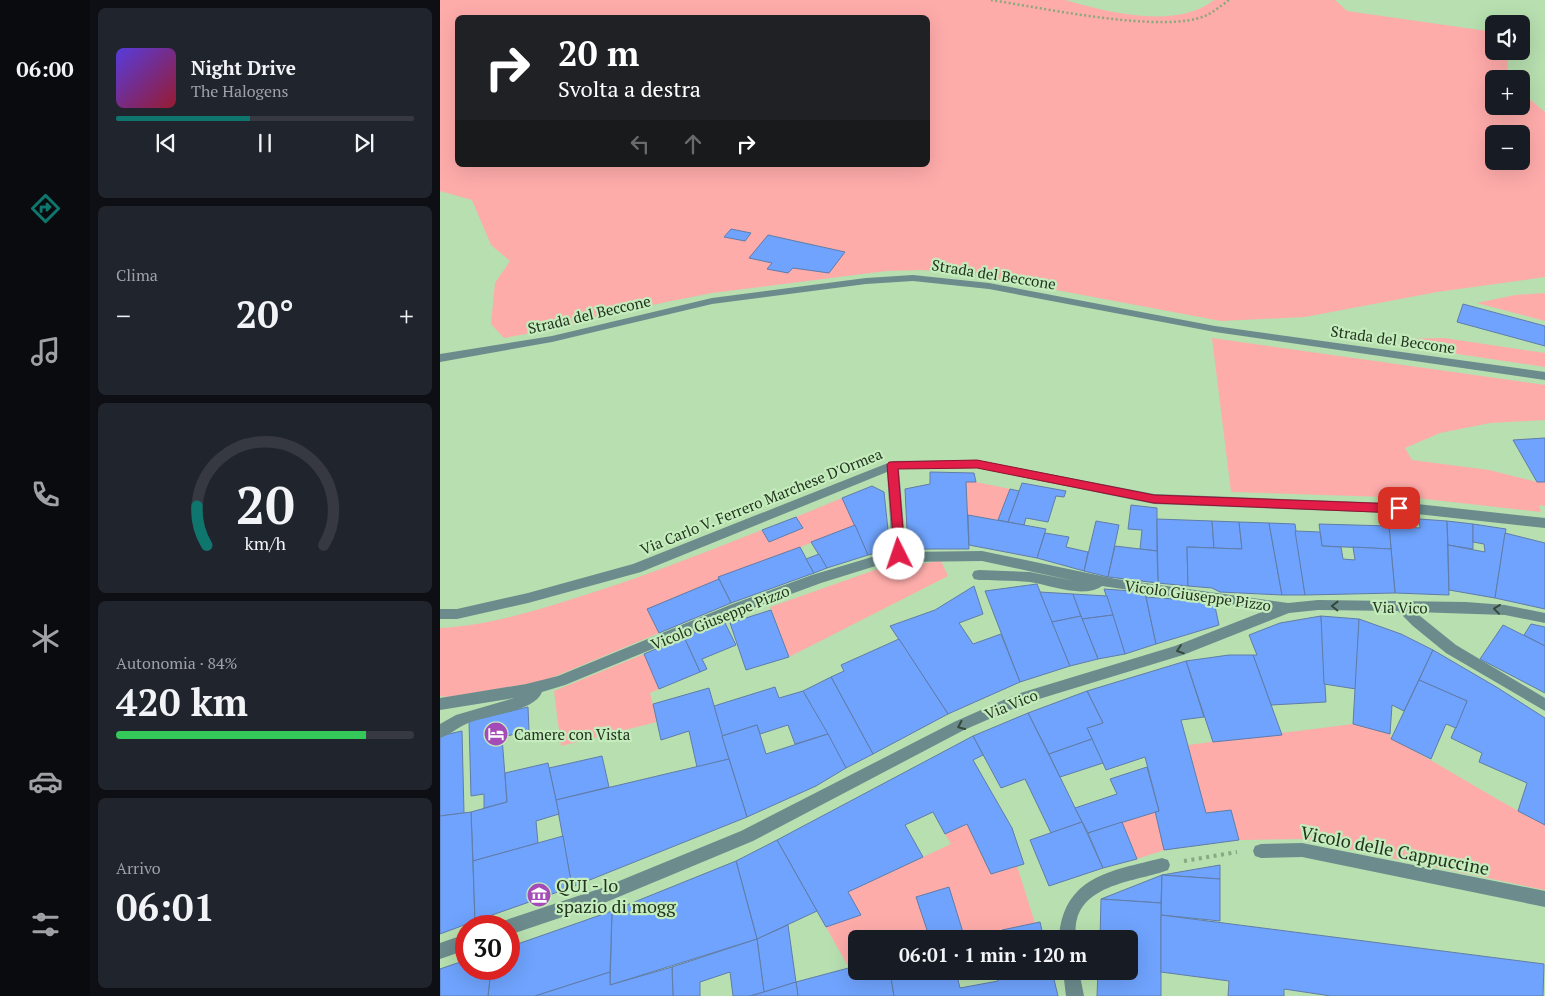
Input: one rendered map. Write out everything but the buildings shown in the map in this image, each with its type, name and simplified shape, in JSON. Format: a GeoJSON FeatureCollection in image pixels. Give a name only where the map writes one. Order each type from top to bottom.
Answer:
{"type":"FeatureCollection","features":[{"type":"Feature","properties":{"kind":"street","name":"Strada del Beccone"},"geometry":{"type":"LineString","coordinates":[[440,358],[552,339],[712,301],[866,280],[913,278],[989,286],[1215,329],[1545,376]]}},
{"type":"Feature","properties":{"kind":"street","name":"Via Carlo V. Ferrero Marchese D'Ormea"},"geometry":{"type":"LineString","coordinates":[[440,614],[457,614],[528,598],[636,568],[892,465],[977,464],[1154,499],[1417,509],[1545,523]]}},
{"type":"Feature","properties":{"kind":"street"},"geometry":{"type":"LineString","coordinates":[[892,465],[899,554]]}},
{"type":"Feature","properties":{"kind":"street","name":"Vicolo Giuseppe Pizzo"},"geometry":{"type":"LineString","coordinates":[[440,704],[544,686],[613,661],[735,609],[817,579],[899,554],[910,557],[944,554],[982,556],[1107,582],[1288,608]]}},
{"type":"Feature","properties":{"kind":"street","name":"Vicolo Giuseppe Pizzo"},"geometry":{"type":"LineString","coordinates":[[979,575],[1030,577],[1071,586],[1107,582]]}},
{"type":"Feature","properties":{"kind":"street","name":"Via Vico"},"geometry":{"type":"LineString","coordinates":[[520,923],[604,895],[747,836],[958,726],[1022,698],[1178,651],[1288,608],[1318,605],[1485,608],[1545,618]]}},
{"type":"Feature","properties":{"kind":"street"},"geometry":{"type":"LineString","coordinates":[[1402,607],[1420,628],[1441,644],[1545,705]]}},
{"type":"Feature","properties":{"kind":"street","name":"Vicolo Giuseppe Pizzo"},"geometry":{"type":"LineString","coordinates":[[440,732],[461,719],[516,704],[544,686]]}},
{"type":"Feature","properties":{"kind":"street","name":"Vicolo delle Cappuccine"},"geometry":{"type":"LineString","coordinates":[[1261,851],[1302,850],[1545,899]]}},
{"type":"Feature","properties":{"kind":"street"},"geometry":{"type":"LineString","coordinates":[[1068,930],[1070,915],[1078,900],[1087,890],[1102,883],[1162,865]]}},
{"type":"Feature","properties":{"kind":"street"},"geometry":{"type":"LineString","coordinates":[[440,951],[455,946]]}},
{"type":"Feature","properties":{"kind":"street"},"geometry":{"type":"LineString","coordinates":[[1072,980],[1075,996]]}},
{"type":"Feature","properties":{"kind":"path"},"geometry":{"type":"LineString","coordinates":[[991,0],[1124,20],[1169,23],[1206,16],[1229,0]]}},
{"type":"Feature","properties":{"kind":"path"},"geometry":{"type":"LineString","coordinates":[[1162,865],[1217,854],[1261,851]]}},
{"type":"Feature","properties":{"kind":"shaded area"},"geometry":{"type":"Polygon","coordinates":[[[440,0],[1065,0],[1121,13],[1161,16],[1181,14],[1198,9],[1214,0],[1335,0],[1347,11],[1485,31],[1485,60],[1507,60],[1508,70],[1485,70],[1485,115],[1530,115],[1530,100],[1545,112],[1545,277],[1437,292],[1305,317],[1221,321],[981,276],[922,270],[886,271],[712,293],[504,338],[491,324],[495,283],[510,261],[491,245],[472,200],[440,191],[440,0]]]}},
{"type":"Feature","properties":{"kind":"shaded area"},"geometry":{"type":"Polygon","coordinates":[[[1545,293],[1545,321],[1477,303],[1515,295],[1545,293]]]}},
{"type":"Feature","properties":{"kind":"shaded area"},"geometry":{"type":"Polygon","coordinates":[[[1212,338],[1545,385],[1545,420],[1490,423],[1440,433],[1405,448],[1412,460],[1489,470],[1537,482],[1545,482],[1545,506],[1539,505],[1541,512],[1416,498],[1231,492],[1212,338]]]}},
{"type":"Feature","properties":{"kind":"shaded area"},"geometry":{"type":"Polygon","coordinates":[[[1444,338],[1545,353],[1545,367],[1398,345],[1404,339],[1444,338]]]}},
{"type":"Feature","properties":{"kind":"shaded area"},"geometry":{"type":"Polygon","coordinates":[[[966,482],[976,482],[1010,489],[998,520],[968,515],[966,482]]]}},
{"type":"Feature","properties":{"kind":"shaded area"},"geometry":{"type":"Polygon","coordinates":[[[842,498],[855,525],[648,609],[659,633],[544,681],[448,697],[440,696],[440,628],[489,622],[553,605],[642,576],[762,530],[769,542],[803,528],[796,517],[842,498]]]}},
{"type":"Feature","properties":{"kind":"shaded area"},"geometry":{"type":"Polygon","coordinates":[[[941,561],[948,576],[789,657],[770,607],[875,570],[941,561]]]}},
{"type":"Feature","properties":{"kind":"shaded area"},"geometry":{"type":"Polygon","coordinates":[[[644,654],[659,689],[650,693],[657,722],[561,746],[554,691],[644,654]]]}},
{"type":"Feature","properties":{"kind":"shaded area"},"geometry":{"type":"Polygon","coordinates":[[[1353,724],[1390,734],[1391,739],[1545,825],[1545,890],[1300,839],[1239,840],[1231,810],[1206,813],[1188,745],[1353,724]]]}},
{"type":"Feature","properties":{"kind":"shaded area"},"geometry":{"type":"Polygon","coordinates":[[[1155,811],[1164,850],[1137,859],[1122,822],[1155,811]]]}},
{"type":"Feature","properties":{"kind":"shaded area"},"geometry":{"type":"Polygon","coordinates":[[[967,824],[991,874],[1017,866],[1035,923],[1004,930],[962,930],[948,887],[917,897],[927,930],[848,930],[848,966],[826,927],[860,915],[848,892],[951,844],[945,834],[967,824]]]}},
{"type":"Feature","properties":{"kind":"place","name":"Camere con Vista"},"geometry":{"type":"Point","coordinates":[496,734]}},
{"type":"Feature","properties":{"kind":"place","name":"QUI - lo spazio di mogg"},"geometry":{"type":"Point","coordinates":[539,895]}},
{"type":"Feature","properties":{"kind":"route"},"geometry":{"type":"LineString","coordinates":[[899,554],[892,465],[930,463],[977,464],[1154,499],[1399,508]]}}]}
